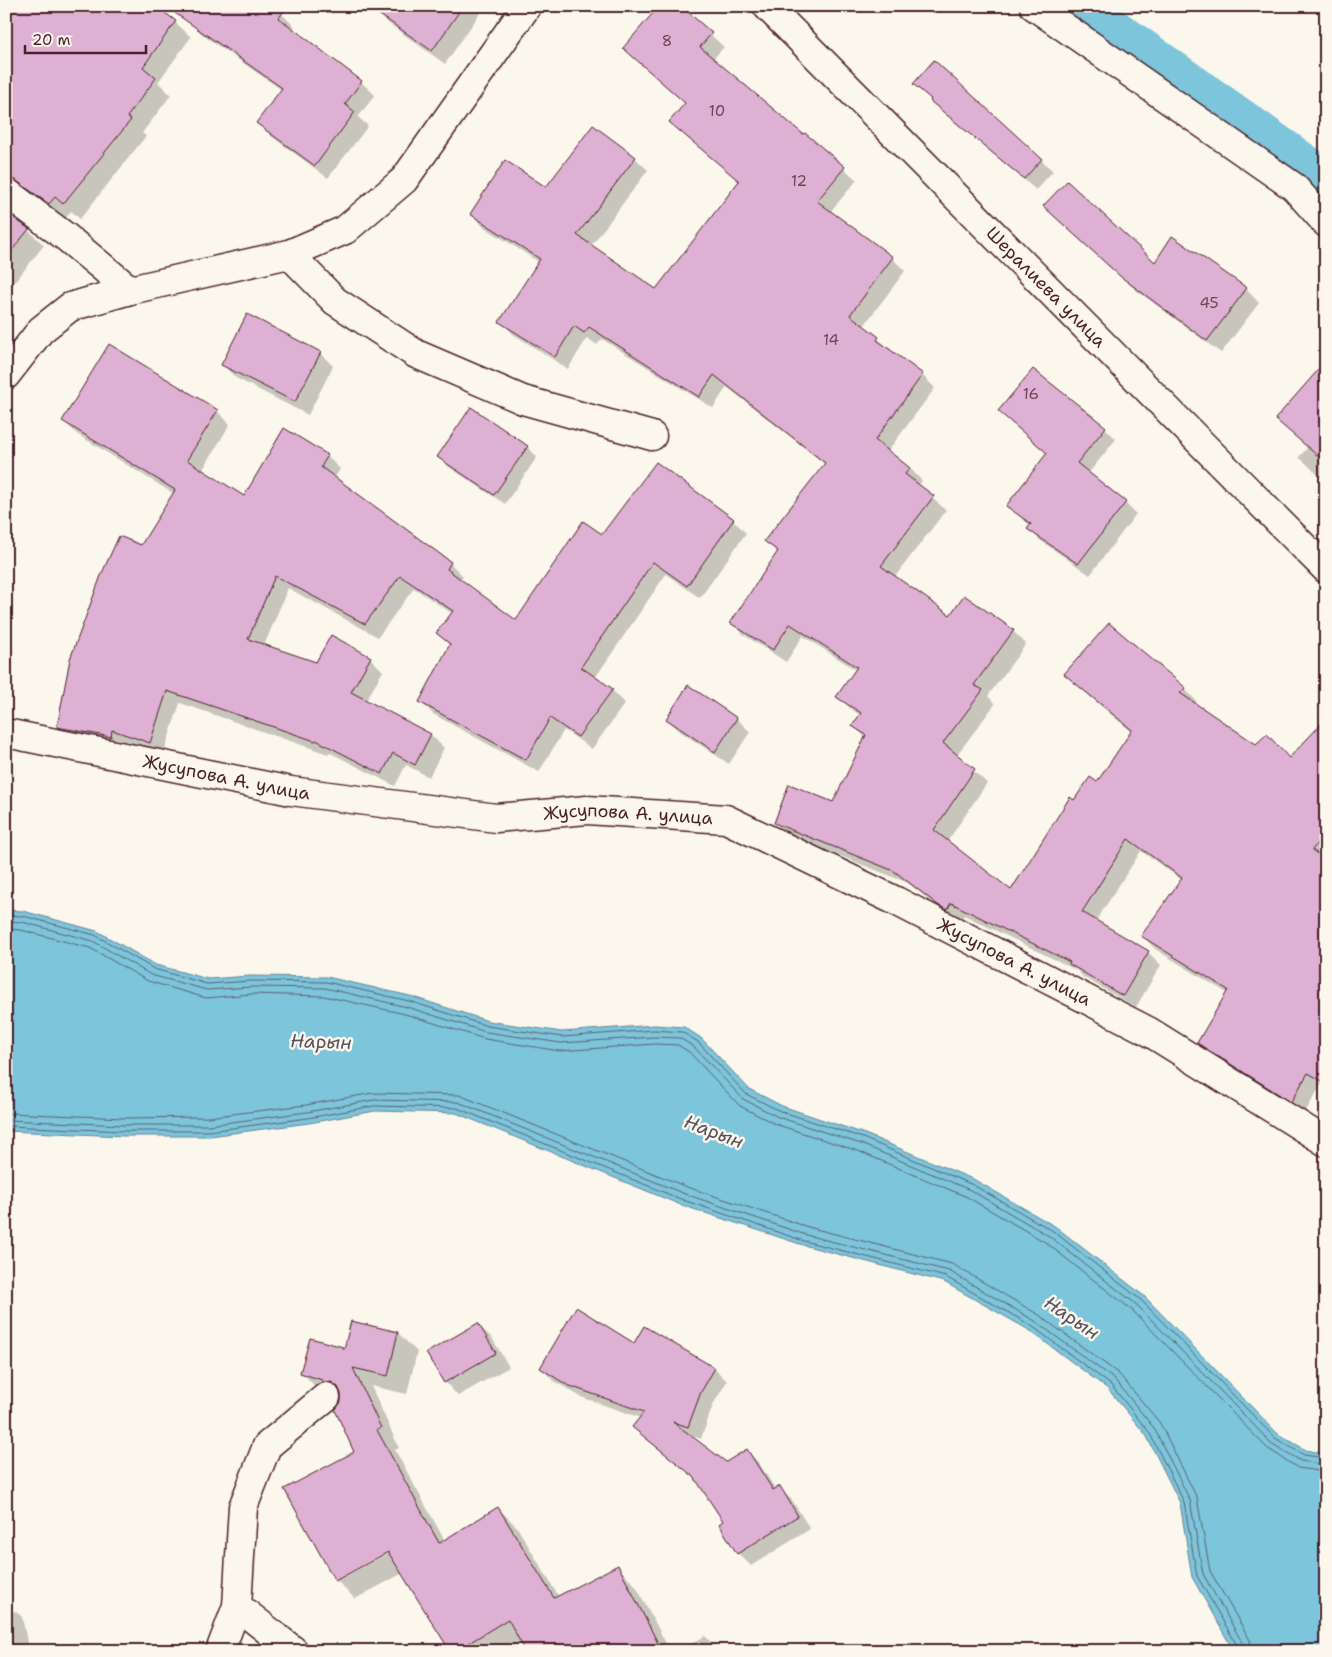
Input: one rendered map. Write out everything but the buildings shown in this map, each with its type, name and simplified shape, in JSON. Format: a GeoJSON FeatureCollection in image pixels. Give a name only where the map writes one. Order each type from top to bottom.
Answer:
{"type":"FeatureCollection","features":[{"type":"Feature","properties":{"kind":"street"},"geometry":{"type":"LineString","coordinates":[[6,375],[41,330],[70,307],[130,290],[289,254],[345,230],[404,180],[527,6]]}},
{"type":"Feature","properties":{"kind":"street","name":"Шералиева улица"},"geometry":{"type":"LineString","coordinates":[[766,6],[1326,569]]}},
{"type":"Feature","properties":{"kind":"street"},"geometry":{"type":"LineString","coordinates":[[1034,6],[1294,187],[1326,223]]}},
{"type":"Feature","properties":{"kind":"street"},"geometry":{"type":"LineString","coordinates":[[6,192],[66,237],[130,290]]}},
{"type":"Feature","properties":{"kind":"street"},"geometry":{"type":"LineString","coordinates":[[289,254],[335,301],[416,354],[523,400],[652,436]]}},
{"type":"Feature","properties":{"kind":"street","name":"Жусупова А. улица"},"geometry":{"type":"LineString","coordinates":[[6,733],[291,791],[496,818],[587,810],[726,819],[896,901],[1148,1032],[1326,1142]]}},
{"type":"Feature","properties":{"kind":"street"},"geometry":{"type":"LineString","coordinates":[[220,1651],[238,1606],[243,1507],[266,1446],[326,1397]]}},
{"type":"Feature","properties":{"kind":"street"},"geometry":{"type":"LineString","coordinates":[[238,1606],[294,1651]]}},
{"type":"Feature","properties":{"kind":"water","name":"Нарын"},"geometry":{"type":"Polygon","coordinates":[[[6,910],[23,911],[97,931],[156,965],[208,979],[250,976],[327,977],[410,996],[488,1021],[562,1032],[655,1025],[684,1027],[701,1038],[749,1089],[782,1106],[865,1134],[975,1180],[1056,1227],[1144,1296],[1278,1434],[1306,1450],[1326,1454],[1326,1651],[1236,1651],[1232,1648],[1192,1577],[1180,1503],[1146,1435],[1108,1389],[1029,1330],[944,1282],[803,1245],[681,1205],[456,1113],[375,1111],[309,1123],[210,1136],[124,1136],[6,1131],[6,910]]]}},
{"type":"Feature","properties":{"kind":"waterway"},"geometry":{"type":"LineString","coordinates":[[1080,6],[1326,180]]}}]}
